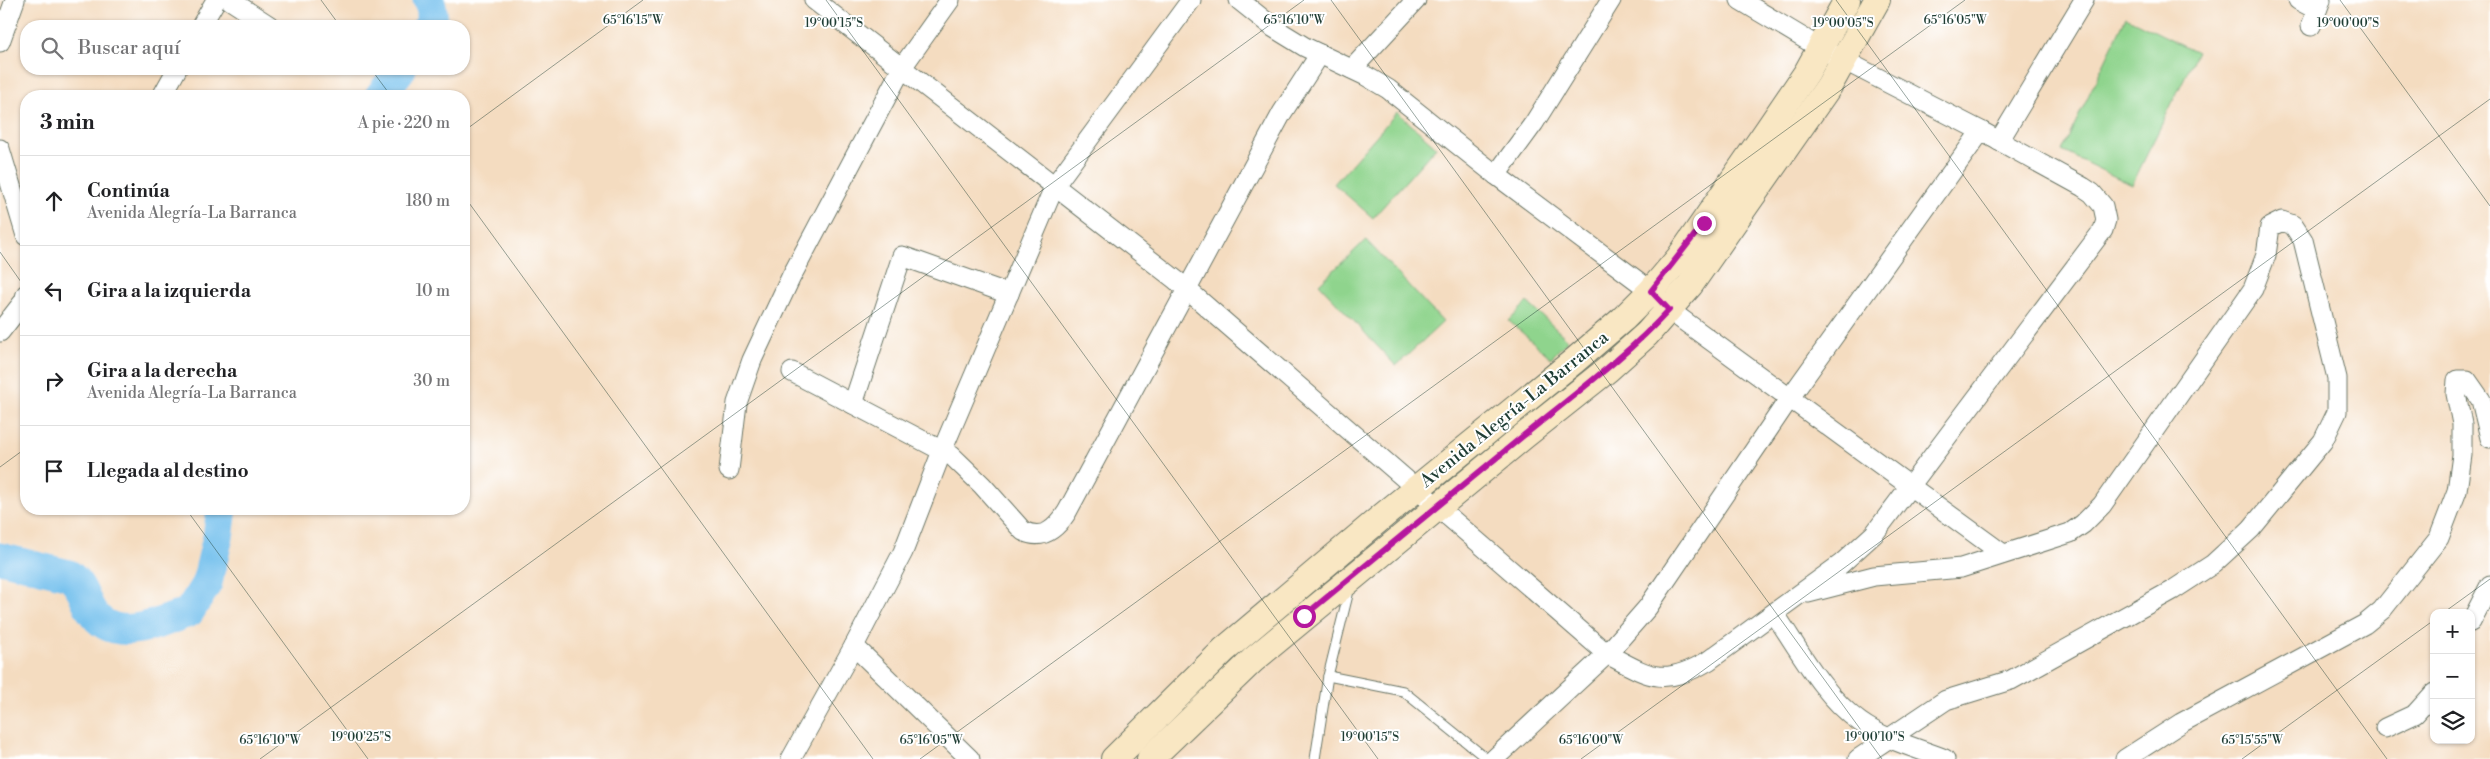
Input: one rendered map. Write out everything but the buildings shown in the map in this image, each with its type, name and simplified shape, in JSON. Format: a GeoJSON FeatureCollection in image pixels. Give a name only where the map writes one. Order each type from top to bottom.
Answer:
{"type":"FeatureCollection","features":[{"type":"Feature","properties":{"kind":"main road","name":"Avenida Alegría-La Barranca"},"geometry":{"type":"LineString","coordinates":[[1114,759],[1224,650],[1588,349],[1623,319],[1651,291],[1679,258],[1807,72],[1847,0]]}},
{"type":"Feature","properties":{"kind":"main road","name":"Avenida Alegría-La Barranca"},"geometry":{"type":"LineString","coordinates":[[1150,759],[1246,666],[1607,370],[1669,310],[1722,241],[1829,86],[1877,0]]}},
{"type":"Feature","properties":{"kind":"street"},"geometry":{"type":"LineString","coordinates":[[0,42],[14,0]]}},
{"type":"Feature","properties":{"kind":"street"},"geometry":{"type":"LineString","coordinates":[[204,20],[216,0]]}},
{"type":"Feature","properties":{"kind":"street"},"geometry":{"type":"LineString","coordinates":[[230,0],[261,20]]}},
{"type":"Feature","properties":{"kind":"street"},"geometry":{"type":"LineString","coordinates":[[814,0],[903,66],[1188,290],[1607,654],[1640,672],[1672,677],[1687,672],[1708,661],[1841,564],[1874,534],[2103,230],[2106,220],[2103,206],[2092,193],[1981,131],[1820,48],[1740,0]]}},
{"type":"Feature","properties":{"kind":"street"},"geometry":{"type":"LineString","coordinates":[[729,470],[737,403],[752,360],[791,277],[903,66],[950,0]]}},
{"type":"Feature","properties":{"kind":"street"},"geometry":{"type":"LineString","coordinates":[[791,759],[854,646],[903,552],[942,451],[1055,185],[1191,0]]}},
{"type":"Feature","properties":{"kind":"street"},"geometry":{"type":"LineString","coordinates":[[1239,0],[1274,28],[1388,90],[1496,175],[1651,291],[1669,310],[2003,554]]}},
{"type":"Feature","properties":{"kind":"street"},"geometry":{"type":"LineString","coordinates":[[1352,69],[1416,0]]}},
{"type":"Feature","properties":{"kind":"street"},"geometry":{"type":"LineString","coordinates":[[1496,175],[1534,123],[1611,0]]}},
{"type":"Feature","properties":{"kind":"street"},"geometry":{"type":"LineString","coordinates":[[1999,141],[2084,0]]}},
{"type":"Feature","properties":{"kind":"street"},"geometry":{"type":"LineString","coordinates":[[2298,0],[2316,12]]}},
{"type":"Feature","properties":{"kind":"street"},"geometry":{"type":"LineString","coordinates":[[792,372],[942,451],[963,466],[1023,531],[1039,536],[1054,529],[1067,512],[1282,113],[1320,54]]}},
{"type":"Feature","properties":{"kind":"street"},"geometry":{"type":"LineString","coordinates":[[166,90],[174,75]]}},
{"type":"Feature","properties":{"kind":"street"},"geometry":{"type":"LineString","coordinates":[[1494,759],[1607,654],[1648,607],[1789,399],[1981,131]]}},
{"type":"Feature","properties":{"kind":"street"},"geometry":{"type":"LineString","coordinates":[[0,149],[20,216]]}},
{"type":"Feature","properties":{"kind":"street"},"geometry":{"type":"LineString","coordinates":[[1797,596],[1874,576],[1914,574],[1961,568],[2070,533],[2084,524],[2102,505],[2253,289],[2266,255],[2270,227],[2282,221],[2292,225],[2303,240],[2337,378],[2337,412],[2323,441],[2252,529],[2213,564],[2173,590],[2011,680],[1946,700],[1858,759]]}},
{"type":"Feature","properties":{"kind":"street"},"geometry":{"type":"LineString","coordinates":[[853,404],[902,256],[1009,294]]}},
{"type":"Feature","properties":{"kind":"street"},"geometry":{"type":"LineString","coordinates":[[0,332],[20,306]]}},
{"type":"Feature","properties":{"kind":"street"},"geometry":{"type":"LineString","coordinates":[[2125,759],[2181,723],[2365,624],[2382,610],[2439,538],[2457,491],[2462,455],[2462,424],[2456,394],[2458,380],[2467,380],[2481,400],[2490,438]]}},
{"type":"Feature","properties":{"kind":"street"},"geometry":{"type":"LineString","coordinates":[[2475,614],[2490,585]]}},
{"type":"Feature","properties":{"kind":"street"},"geometry":{"type":"LineString","coordinates":[[1774,613],[1829,691],[1859,721],[1890,738],[1945,759]]}},
{"type":"Feature","properties":{"kind":"street"},"geometry":{"type":"LineString","coordinates":[[854,646],[970,759]]}},
{"type":"Feature","properties":{"kind":"street"},"geometry":{"type":"LineString","coordinates":[[2385,728],[2414,714],[2430,697]]}},
{"type":"Feature","properties":{"kind":"lane"},"geometry":{"type":"LineString","coordinates":[[1314,759],[1328,676],[1348,596],[1345,583]]}},
{"type":"Feature","properties":{"kind":"lane"},"geometry":{"type":"LineString","coordinates":[[1328,676],[1403,691],[1487,759]]}},
{"type":"Feature","properties":{"kind":"green space"},"geometry":{"type":"Polygon","coordinates":[[[2126,17],[2197,52],[2132,185],[2062,151],[2126,17]]]}},
{"type":"Feature","properties":{"kind":"green space"},"geometry":{"type":"Polygon","coordinates":[[[1397,112],[1436,147],[1373,218],[1334,184],[1397,112]]]}},
{"type":"Feature","properties":{"kind":"green space"},"geometry":{"type":"Polygon","coordinates":[[[1366,240],[1443,322],[1396,366],[1319,284],[1366,240]]]}},
{"type":"Feature","properties":{"kind":"green space"},"geometry":{"type":"Polygon","coordinates":[[[1527,302],[1568,340],[1551,358],[1509,321],[1527,302]]]}},
{"type":"Feature","properties":{"kind":"waterway"},"geometry":{"type":"LineString","coordinates":[[428,0],[431,6],[431,20]]}},
{"type":"Feature","properties":{"kind":"waterway"},"geometry":{"type":"LineString","coordinates":[[385,90],[396,75]]}},
{"type":"Feature","properties":{"kind":"waterway"},"geometry":{"type":"LineString","coordinates":[[0,558],[69,575],[80,587],[91,610],[100,621],[111,627],[137,629],[189,612],[207,583],[221,515]]}},
{"type":"Feature","properties":{"kind":"route"},"geometry":{"type":"LineString","coordinates":[[1304,616],[1607,370],[1647,334],[1669,310],[1651,291],[1679,258],[1704,223]]}}]}
